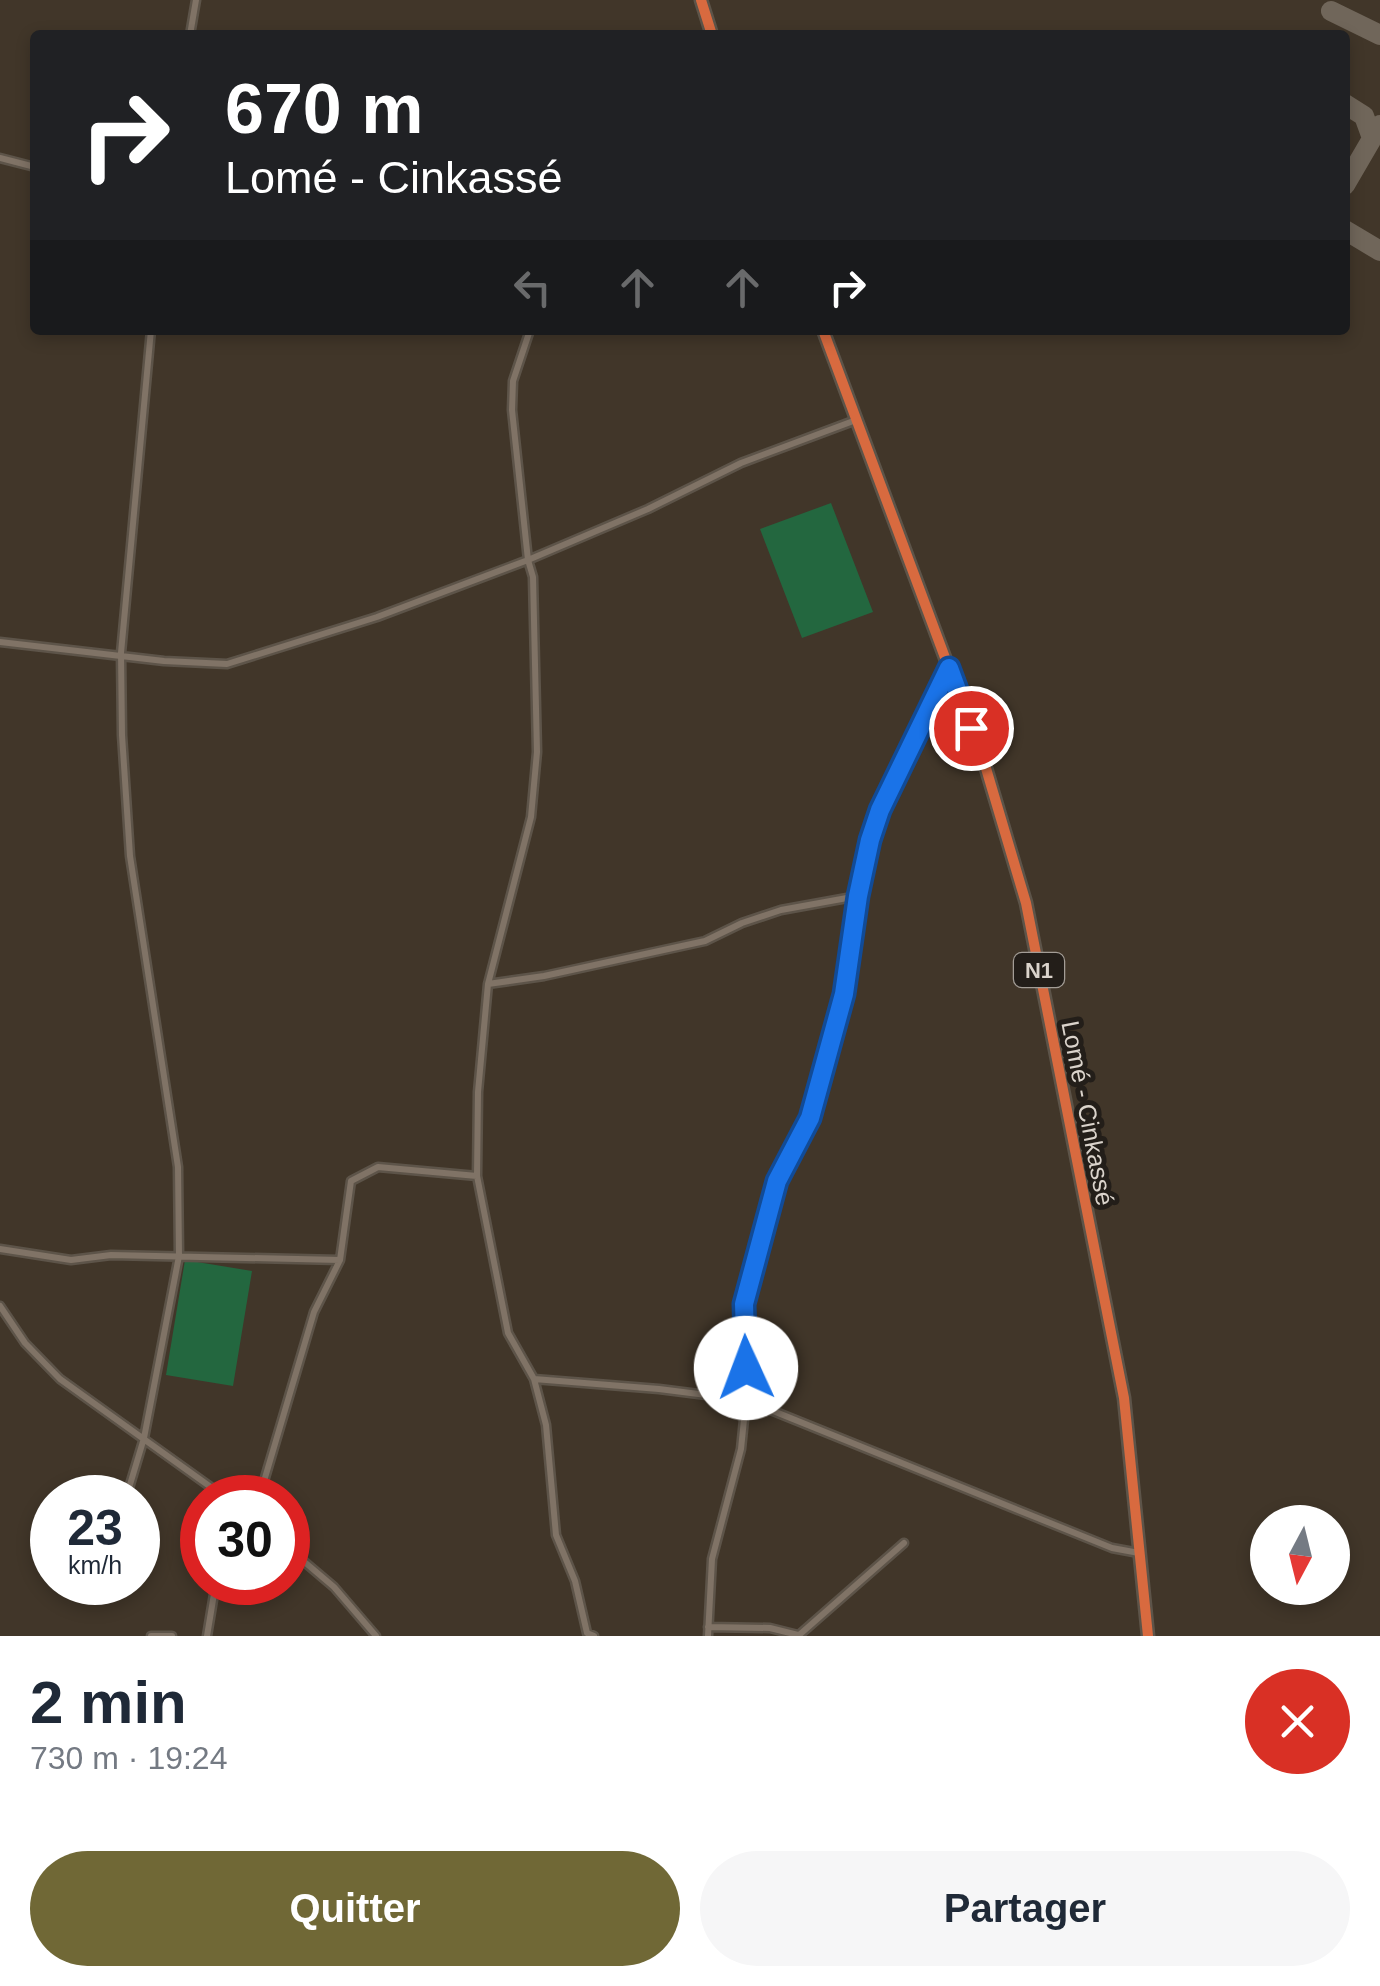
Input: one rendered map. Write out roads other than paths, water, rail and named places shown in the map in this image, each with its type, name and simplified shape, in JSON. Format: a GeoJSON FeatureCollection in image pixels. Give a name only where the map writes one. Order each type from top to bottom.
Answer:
{"type":"FeatureCollection","features":[{"type":"Feature","properties":{"kind":"highway"},"geometry":{"type":"LineString","coordinates":[[701,0],[710,30]]}},
{"type":"Feature","properties":{"kind":"highway","name":"Lomé - Cinkassé"},"geometry":{"type":"LineString","coordinates":[[825,335],[985,764],[1026,904],[1124,1398],[1148,1636]]}},
{"type":"Feature","properties":{"kind":"street"},"geometry":{"type":"LineString","coordinates":[[191,30],[196,0]]}},
{"type":"Feature","properties":{"kind":"street"},"geometry":{"type":"LineString","coordinates":[[0,158],[30,166]]}},
{"type":"Feature","properties":{"kind":"street"},"geometry":{"type":"LineString","coordinates":[[133,1475],[144,1438],[180,1256],[178,1167],[130,856],[120,653],[151,335]]}},
{"type":"Feature","properties":{"kind":"street"},"geometry":{"type":"LineString","coordinates":[[528,335],[513,381],[512,410],[533,577],[537,752],[531,817],[488,984],[478,1092],[476,1176],[508,1333],[534,1379],[546,1425],[556,1535],[575,1581],[587,1633],[594,1636]]}},
{"type":"Feature","properties":{"kind":"street"},"geometry":{"type":"LineString","coordinates":[[0,642],[164,661],[227,664],[377,617],[528,560],[741,464],[856,420]]}},
{"type":"Feature","properties":{"kind":"street"},"geometry":{"type":"LineString","coordinates":[[904,1543],[798,1636],[770,1628],[708,1631],[712,1559],[741,1449],[746,1400],[744,1304],[777,1181],[810,1118],[825,1065],[844,994],[858,896],[880,810],[949,668]]}},
{"type":"Feature","properties":{"kind":"street"},"geometry":{"type":"LineString","coordinates":[[488,984],[544,976],[705,941],[781,910],[858,896]]}},
{"type":"Feature","properties":{"kind":"street"},"geometry":{"type":"LineString","coordinates":[[267,1475],[314,1312],[340,1260],[351,1180],[378,1168],[476,1176]]}},
{"type":"Feature","properties":{"kind":"street"},"geometry":{"type":"LineString","coordinates":[[0,1249],[72,1260],[111,1254],[340,1260]]}},
{"type":"Feature","properties":{"kind":"street"},"geometry":{"type":"LineString","coordinates":[[0,1306],[25,1344],[60,1379],[195,1475]]}},
{"type":"Feature","properties":{"kind":"street"},"geometry":{"type":"LineString","coordinates":[[534,1379],[746,1400],[1112,1548],[1140,1554]]}},
{"type":"Feature","properties":{"kind":"street"},"geometry":{"type":"LineString","coordinates":[[310,1567],[334,1587],[376,1636]]}},
{"type":"Feature","properties":{"kind":"street"},"geometry":{"type":"LineString","coordinates":[[207,1636],[212,1605]]}},
{"type":"Feature","properties":{"kind":"street"},"geometry":{"type":"LineString","coordinates":[[151,1636],[172,1636]]}}]}
